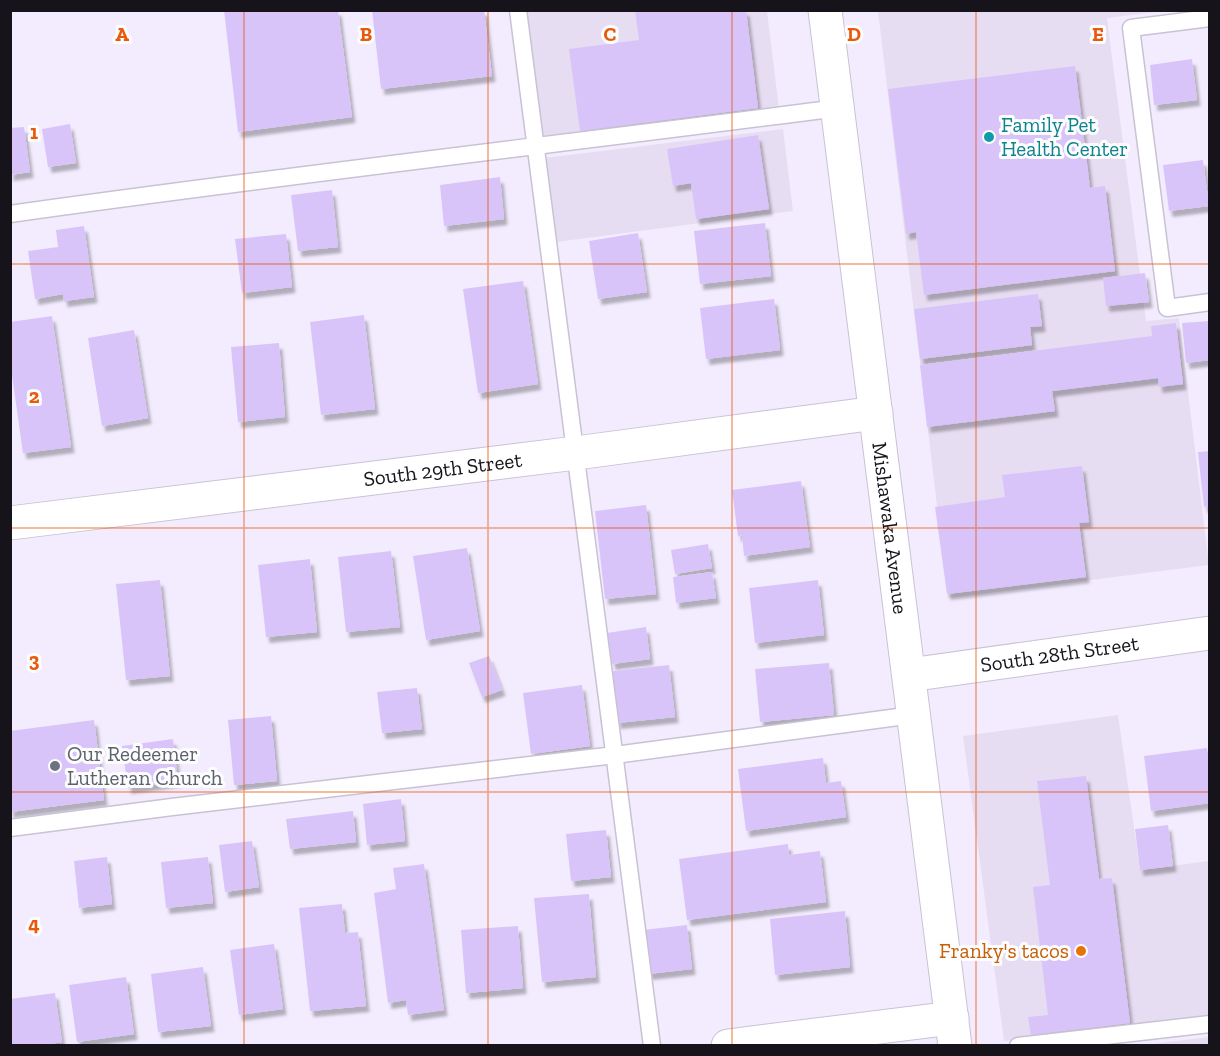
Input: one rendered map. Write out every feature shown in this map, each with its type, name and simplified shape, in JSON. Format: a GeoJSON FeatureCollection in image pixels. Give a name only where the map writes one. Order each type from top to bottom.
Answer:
{"type":"FeatureCollection","features":[{"type":"Feature","properties":{"kind":"street","name":"Mishawaka Avenue"},"geometry":{"type":"LineString","coordinates":[[825,10],[954,1032]]}},
{"type":"Feature","properties":{"kind":"street","name":"South 29th Street"},"geometry":{"type":"LineString","coordinates":[[10,523],[576,453],[876,413]]}},
{"type":"Feature","properties":{"kind":"street","name":"South 28th Street"},"geometry":{"type":"LineString","coordinates":[[909,675],[1209,633]]}},
{"type":"Feature","properties":{"kind":"street"},"geometry":{"type":"LineString","coordinates":[[728,1046],[954,1032]]}},
{"type":"Feature","properties":{"kind":"lane"},"geometry":{"type":"LineString","coordinates":[[518,10],[651,1046]]}},
{"type":"Feature","properties":{"kind":"lane"},"geometry":{"type":"LineString","coordinates":[[1209,18],[1131,28],[1167,308],[1209,302]]}},
{"type":"Feature","properties":{"kind":"lane"},"geometry":{"type":"LineString","coordinates":[[10,214],[838,108]]}},
{"type":"Feature","properties":{"kind":"lane"},"geometry":{"type":"LineString","coordinates":[[10,828],[615,755],[913,715]]}},
{"type":"Feature","properties":{"kind":"lane"},"geometry":{"type":"LineString","coordinates":[[1018,1046],[1209,1024]]}},
{"type":"Feature","properties":{"kind":"shaded area"},"geometry":{"type":"Polygon","coordinates":[[[526,11],[767,11],[779,109],[543,139],[526,11]]]}},
{"type":"Feature","properties":{"kind":"shaded area"},"geometry":{"type":"Polygon","coordinates":[[[878,11],[1164,11],[1107,18],[1146,321],[1179,318],[1209,565],[948,598],[878,11]]]}},
{"type":"Feature","properties":{"kind":"shaded area"},"geometry":{"type":"Polygon","coordinates":[[[783,129],[793,211],[556,242],[544,158],[783,129]]]}},
{"type":"Feature","properties":{"kind":"shaded area"},"geometry":{"type":"Polygon","coordinates":[[[1118,715],[1140,870],[1209,861],[1209,1015],[1004,1041],[963,736],[1118,715]]]}},
{"type":"Feature","properties":{"kind":"shaded area"},"geometry":{"type":"Polygon","coordinates":[[[1209,1037],[1209,1045],[1143,1045],[1209,1037]]]}},
{"type":"Feature","properties":{"kind":"building"},"geometry":{"type":"Polygon","coordinates":[[[224,10],[338,10],[352,117],[238,132],[224,10]]]}},
{"type":"Feature","properties":{"kind":"building"},"geometry":{"type":"Polygon","coordinates":[[[372,10],[484,10],[492,76],[381,89],[372,10]]]}},
{"type":"Feature","properties":{"kind":"building"},"geometry":{"type":"Polygon","coordinates":[[[635,10],[746,10],[758,108],[580,131],[569,49],[639,40],[635,10]]]}},
{"type":"Feature","properties":{"kind":"building"},"geometry":{"type":"Polygon","coordinates":[[[1192,59],[1197,100],[1154,105],[1150,65],[1192,59]]]}},
{"type":"Feature","properties":{"kind":"building","name":"Family Pet Health Center"},"geometry":{"type":"Polygon","coordinates":[[[1075,66],[1090,188],[1105,186],[1115,271],[924,295],[916,232],[906,234],[888,89],[1075,66]]]}},
{"type":"Feature","properties":{"kind":"building"},"geometry":{"type":"Polygon","coordinates":[[[70,124],[76,163],[48,167],[42,129],[70,124]]]}},
{"type":"Feature","properties":{"kind":"building"},"geometry":{"type":"Polygon","coordinates":[[[24,127],[30,172],[10,175],[10,128],[24,127]]]}},
{"type":"Feature","properties":{"kind":"building"},"geometry":{"type":"Polygon","coordinates":[[[758,135],[769,209],[696,219],[691,183],[673,186],[667,149],[758,135]]]}},
{"type":"Feature","properties":{"kind":"building"},"geometry":{"type":"Polygon","coordinates":[[[1203,160],[1209,206],[1169,211],[1163,165],[1203,160]]]}},
{"type":"Feature","properties":{"kind":"building"},"geometry":{"type":"Polygon","coordinates":[[[500,177],[504,219],[444,226],[440,185],[500,177]]]}},
{"type":"Feature","properties":{"kind":"building"},"geometry":{"type":"Polygon","coordinates":[[[332,190],[338,247],[298,251],[291,195],[332,190]]]}},
{"type":"Feature","properties":{"kind":"building"},"geometry":{"type":"Polygon","coordinates":[[[765,223],[771,276],[700,284],[694,231],[765,223]]]}},
{"type":"Feature","properties":{"kind":"building"},"geometry":{"type":"Polygon","coordinates":[[[84,226],[94,297],[64,301],[63,294],[35,299],[28,251],[58,247],[56,230],[84,226]]]}},
{"type":"Feature","properties":{"kind":"building"},"geometry":{"type":"Polygon","coordinates":[[[638,233],[647,292],[598,299],[589,241],[638,233]]]}},
{"type":"Feature","properties":{"kind":"building"},"geometry":{"type":"Polygon","coordinates":[[[286,234],[292,287],[242,293],[235,239],[286,234]]]}},
{"type":"Feature","properties":{"kind":"building"},"geometry":{"type":"Polygon","coordinates":[[[1145,273],[1149,302],[1106,306],[1103,278],[1145,273]]]}},
{"type":"Feature","properties":{"kind":"building"},"geometry":{"type":"Polygon","coordinates":[[[523,281],[538,384],[478,393],[463,289],[523,281]]]}},
{"type":"Feature","properties":{"kind":"building"},"geometry":{"type":"Polygon","coordinates":[[[1038,294],[1042,326],[1030,327],[1032,345],[920,359],[914,309],[1038,294]]]}},
{"type":"Feature","properties":{"kind":"building"},"geometry":{"type":"Polygon","coordinates":[[[774,299],[780,350],[706,359],[700,308],[774,299]]]}},
{"type":"Feature","properties":{"kind":"building"},"geometry":{"type":"Polygon","coordinates":[[[364,315],[375,409],[321,415],[310,322],[364,315]]]}},
{"type":"Feature","properties":{"kind":"building"},"geometry":{"type":"Polygon","coordinates":[[[52,316],[71,447],[23,453],[10,361],[10,322],[52,316]]]}},
{"type":"Feature","properties":{"kind":"building"},"geometry":{"type":"Polygon","coordinates":[[[1210,321],[1210,360],[1186,363],[1182,323],[1210,321]]]}},
{"type":"Feature","properties":{"kind":"building"},"geometry":{"type":"Polygon","coordinates":[[[1176,323],[1183,384],[1159,387],[1158,378],[1052,391],[1055,411],[927,427],[920,365],[1152,336],[1151,326],[1176,323]]]}},
{"type":"Feature","properties":{"kind":"building"},"geometry":{"type":"Polygon","coordinates":[[[134,330],[148,418],[102,426],[88,338],[134,330]]]}},
{"type":"Feature","properties":{"kind":"building"},"geometry":{"type":"Polygon","coordinates":[[[279,343],[285,417],[238,422],[231,347],[279,343]]]}},
{"type":"Feature","properties":{"kind":"building"},"geometry":{"type":"Polygon","coordinates":[[[1210,451],[1210,506],[1204,507],[1198,452],[1210,451]]]}},
{"type":"Feature","properties":{"kind":"building"},"geometry":{"type":"Polygon","coordinates":[[[1082,466],[1089,522],[1079,523],[1086,577],[947,594],[935,507],[1005,497],[1002,475],[1082,466]]]}},
{"type":"Feature","properties":{"kind":"building"},"geometry":{"type":"Polygon","coordinates":[[[801,481],[810,547],[744,556],[742,535],[738,536],[732,490],[801,481]]]}},
{"type":"Feature","properties":{"kind":"building"},"geometry":{"type":"Polygon","coordinates":[[[646,505],[656,594],[605,599],[595,511],[646,505]]]}},
{"type":"Feature","properties":{"kind":"building"},"geometry":{"type":"Polygon","coordinates":[[[708,544],[712,568],[675,574],[671,550],[708,544]]]}},
{"type":"Feature","properties":{"kind":"building"},"geometry":{"type":"Polygon","coordinates":[[[467,548],[480,631],[426,640],[413,556],[467,548]]]}},
{"type":"Feature","properties":{"kind":"building"},"geometry":{"type":"Polygon","coordinates":[[[391,551],[400,627],[346,632],[338,557],[391,551]]]}},
{"type":"Feature","properties":{"kind":"building"},"geometry":{"type":"Polygon","coordinates":[[[310,559],[317,632],[266,637],[258,565],[310,559]]]}},
{"type":"Feature","properties":{"kind":"building"},"geometry":{"type":"Polygon","coordinates":[[[712,572],[716,598],[676,603],[673,577],[712,572]]]}},
{"type":"Feature","properties":{"kind":"building"},"geometry":{"type":"Polygon","coordinates":[[[160,580],[170,676],[126,680],[116,584],[160,580]]]}},
{"type":"Feature","properties":{"kind":"building"},"geometry":{"type":"Polygon","coordinates":[[[818,580],[824,635],[755,643],[749,588],[818,580]]]}},
{"type":"Feature","properties":{"kind":"building"},"geometry":{"type":"Polygon","coordinates":[[[646,627],[650,659],[612,664],[607,633],[646,627]]]}},
{"type":"Feature","properties":{"kind":"building"},"geometry":{"type":"Polygon","coordinates":[[[489,656],[502,690],[482,697],[469,663],[489,656]]]}},
{"type":"Feature","properties":{"kind":"building"},"geometry":{"type":"Polygon","coordinates":[[[829,663],[834,715],[760,722],[755,669],[829,663]]]}},
{"type":"Feature","properties":{"kind":"building"},"geometry":{"type":"Polygon","coordinates":[[[669,665],[675,717],[617,723],[612,671],[669,665]]]}},
{"type":"Feature","properties":{"kind":"building"},"geometry":{"type":"Polygon","coordinates":[[[582,685],[590,746],[531,754],[523,693],[582,685]]]}},
{"type":"Feature","properties":{"kind":"building"},"geometry":{"type":"Polygon","coordinates":[[[417,688],[422,729],[382,733],[377,692],[417,688]]]}},
{"type":"Feature","properties":{"kind":"building"},"geometry":{"type":"Polygon","coordinates":[[[271,716],[277,781],[234,785],[228,720],[271,716]]]}},
{"type":"Feature","properties":{"kind":"building","name":"Our Redeemer Lutheran Church"},"geometry":{"type":"Polygon","coordinates":[[[94,720],[104,800],[10,812],[10,731],[94,720]]]}},
{"type":"Feature","properties":{"kind":"building"},"geometry":{"type":"Polygon","coordinates":[[[173,739],[178,781],[128,788],[122,746],[173,739]]]}},
{"type":"Feature","properties":{"kind":"building"},"geometry":{"type":"Polygon","coordinates":[[[1207,748],[1210,765],[1210,803],[1151,811],[1144,756],[1207,748]]]}},
{"type":"Feature","properties":{"kind":"building"},"geometry":{"type":"Polygon","coordinates":[[[823,758],[826,783],[841,781],[846,817],[746,831],[738,769],[823,758]]]}},
{"type":"Feature","properties":{"kind":"building","name":"Franky's tacos"},"geometry":{"type":"Polygon","coordinates":[[[1086,776],[1099,879],[1112,878],[1130,1023],[1031,1035],[1028,1017],[1048,1015],[1033,887],[1050,885],[1037,781],[1086,776]]]}},
{"type":"Feature","properties":{"kind":"building"},"geometry":{"type":"Polygon","coordinates":[[[401,799],[405,841],[367,845],[363,804],[401,799]]]}},
{"type":"Feature","properties":{"kind":"building"},"geometry":{"type":"Polygon","coordinates":[[[353,811],[356,842],[290,849],[286,819],[353,811]]]}},
{"type":"Feature","properties":{"kind":"building"},"geometry":{"type":"Polygon","coordinates":[[[1168,825],[1173,866],[1140,870],[1135,829],[1168,825]]]}},
{"type":"Feature","properties":{"kind":"building"},"geometry":{"type":"Polygon","coordinates":[[[606,830],[611,877],[571,881],[566,834],[606,830]]]}},
{"type":"Feature","properties":{"kind":"building"},"geometry":{"type":"Polygon","coordinates":[[[252,841],[259,887],[225,892],[219,845],[252,841]]]}},
{"type":"Feature","properties":{"kind":"building"},"geometry":{"type":"Polygon","coordinates":[[[788,844],[789,855],[820,851],[826,902],[687,920],[679,859],[788,844]]]}},
{"type":"Feature","properties":{"kind":"building"},"geometry":{"type":"Polygon","coordinates":[[[107,857],[112,904],[79,908],[74,861],[107,857]]]}},
{"type":"Feature","properties":{"kind":"building"},"geometry":{"type":"Polygon","coordinates":[[[208,857],[213,903],[166,908],[161,862],[208,857]]]}},
{"type":"Feature","properties":{"kind":"building"},"geometry":{"type":"Polygon","coordinates":[[[424,864],[444,1010],[408,1015],[406,1000],[388,1003],[374,893],[396,889],[393,868],[424,864]]]}},
{"type":"Feature","properties":{"kind":"building"},"geometry":{"type":"Polygon","coordinates":[[[589,894],[596,977],[542,982],[534,898],[589,894]]]}},
{"type":"Feature","properties":{"kind":"building"},"geometry":{"type":"Polygon","coordinates":[[[342,904],[345,933],[358,932],[366,1006],[310,1011],[299,908],[342,904]]]}},
{"type":"Feature","properties":{"kind":"building"},"geometry":{"type":"Polygon","coordinates":[[[845,911],[850,967],[775,975],[770,919],[845,911]]]}},
{"type":"Feature","properties":{"kind":"building"},"geometry":{"type":"Polygon","coordinates":[[[687,925],[692,969],[648,974],[643,930],[687,925]]]}},
{"type":"Feature","properties":{"kind":"building"},"geometry":{"type":"Polygon","coordinates":[[[518,926],[523,988],[466,993],[461,930],[518,926]]]}},
{"type":"Feature","properties":{"kind":"building"},"geometry":{"type":"Polygon","coordinates":[[[274,944],[283,1009],[239,1015],[230,950],[274,944]]]}},
{"type":"Feature","properties":{"kind":"building"},"geometry":{"type":"Polygon","coordinates":[[[203,967],[211,1026],[158,1032],[151,974],[203,967]]]}},
{"type":"Feature","properties":{"kind":"building"},"geometry":{"type":"Polygon","coordinates":[[[126,977],[134,1034],[77,1042],[69,985],[126,977]]]}},
{"type":"Feature","properties":{"kind":"building"},"geometry":{"type":"Polygon","coordinates":[[[55,993],[62,1042],[37,1046],[10,1046],[10,999],[55,993]]]}},
{"type":"Feature","properties":{"kind":"place","name":"Family Pet Health Center"},"geometry":{"type":"Point","coordinates":[989,137]}},
{"type":"Feature","properties":{"kind":"place","name":"Our Redeemer Lutheran Church"},"geometry":{"type":"Point","coordinates":[55,766]}},
{"type":"Feature","properties":{"kind":"place","name":"Franky's tacos"},"geometry":{"type":"Point","coordinates":[1081,951]}}]}
